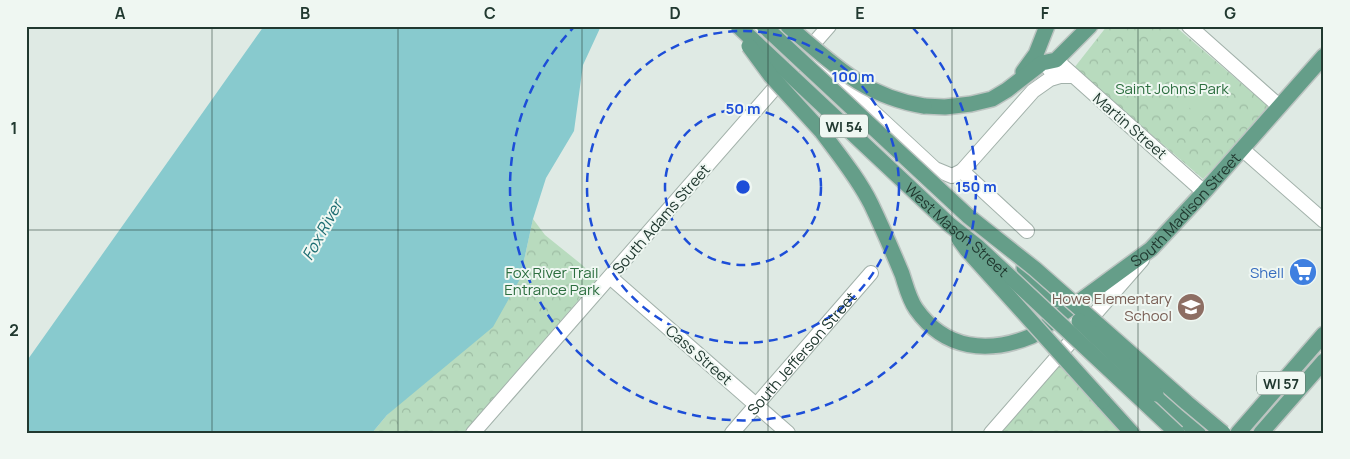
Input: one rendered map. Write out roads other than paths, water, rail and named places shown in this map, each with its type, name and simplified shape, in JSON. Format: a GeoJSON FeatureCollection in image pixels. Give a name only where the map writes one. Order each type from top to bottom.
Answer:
{"type":"FeatureCollection","features":[{"type":"Feature","properties":{"kind":"main road","name":"West Mason Street"},"geometry":{"type":"LineString","coordinates":[[736,26],[950,225],[978,246],[1177,433]]}},
{"type":"Feature","properties":{"kind":"main road"},"geometry":{"type":"LineString","coordinates":[[736,26],[771,76],[822,132],[856,180],[884,232],[910,298],[932,326],[945,336],[964,344],[982,347],[1013,344],[1032,336],[1151,249]]}},
{"type":"Feature","properties":{"kind":"main road","name":"West Mason Street"},"geometry":{"type":"LineString","coordinates":[[764,26],[1198,433]]}},
{"type":"Feature","properties":{"kind":"main road"},"geometry":{"type":"LineString","coordinates":[[788,26],[860,84],[892,99],[924,106],[945,107],[992,99],[1042,64],[1056,60],[1090,26]]}},
{"type":"Feature","properties":{"kind":"main road"},"geometry":{"type":"LineString","coordinates":[[1007,90],[1019,78],[1036,54],[1047,26]]}},
{"type":"Feature","properties":{"kind":"main road","name":"South Madison Street"},"geometry":{"type":"LineString","coordinates":[[1151,249],[1324,56]]}},
{"type":"Feature","properties":{"kind":"main road","name":"WI 54"},"geometry":{"type":"LineString","coordinates":[[968,216],[1035,269],[1223,433]]}},
{"type":"Feature","properties":{"kind":"main road","name":"WI 54"},"geometry":{"type":"LineString","coordinates":[[950,225],[967,250],[1132,433]]}},
{"type":"Feature","properties":{"kind":"main road","name":"WI 57"},"geometry":{"type":"LineString","coordinates":[[1238,433],[1324,334]]}},
{"type":"Feature","properties":{"kind":"main road"},"geometry":{"type":"LineString","coordinates":[[1261,433],[1271,427],[1324,361]]}},
{"type":"Feature","properties":{"kind":"street","name":"South Adams Street"},"geometry":{"type":"LineString","coordinates":[[473,433],[829,26]]}},
{"type":"Feature","properties":{"kind":"street"},"geometry":{"type":"LineString","coordinates":[[1189,26],[1279,106]]}},
{"type":"Feature","properties":{"kind":"street"},"geometry":{"type":"LineString","coordinates":[[807,51],[936,169],[952,176],[962,172],[1032,91],[1056,60]]}},
{"type":"Feature","properties":{"kind":"street","name":"Martin Street"},"geometry":{"type":"LineString","coordinates":[[1056,60],[1204,192]]}},
{"type":"Feature","properties":{"kind":"street"},"geometry":{"type":"LineString","coordinates":[[1032,91],[1050,79],[1060,76],[1073,76]]}},
{"type":"Feature","properties":{"kind":"street"},"geometry":{"type":"LineString","coordinates":[[1242,149],[1324,221]]}},
{"type":"Feature","properties":{"kind":"street"},"geometry":{"type":"LineString","coordinates":[[962,172],[1027,231]]}},
{"type":"Feature","properties":{"kind":"street","name":"South Madison Street"},"geometry":{"type":"LineString","coordinates":[[991,433],[1151,249]]}},
{"type":"Feature","properties":{"kind":"street","name":"South Jefferson Street"},"geometry":{"type":"LineString","coordinates":[[732,433],[871,273]]}},
{"type":"Feature","properties":{"kind":"street","name":"Cass Street"},"geometry":{"type":"LineString","coordinates":[[610,277],[788,433]]}},
{"type":"Feature","properties":{"kind":"water","name":"Fox River"},"geometry":{"type":"Polygon","coordinates":[[[264,26],[601,26],[583,65],[574,131],[546,178],[533,219],[520,279],[493,327],[387,415],[372,433],[26,433],[26,362],[264,26]]]}},
{"type":"Feature","properties":{"kind":"place","name":"Shell"},"geometry":{"type":"Point","coordinates":[1303,272]}},
{"type":"Feature","properties":{"kind":"place","name":"Howe Elementary School"},"geometry":{"type":"Point","coordinates":[1191,307]}},
{"type":"Feature","properties":{"kind":"park label","name":"Saint Johns Park"},"geometry":{"type":"Point","coordinates":[1172,88]}},
{"type":"Feature","properties":{"kind":"park label","name":"Fox River Trail Entrance Park"},"geometry":{"type":"Point","coordinates":[552,280]}}]}
